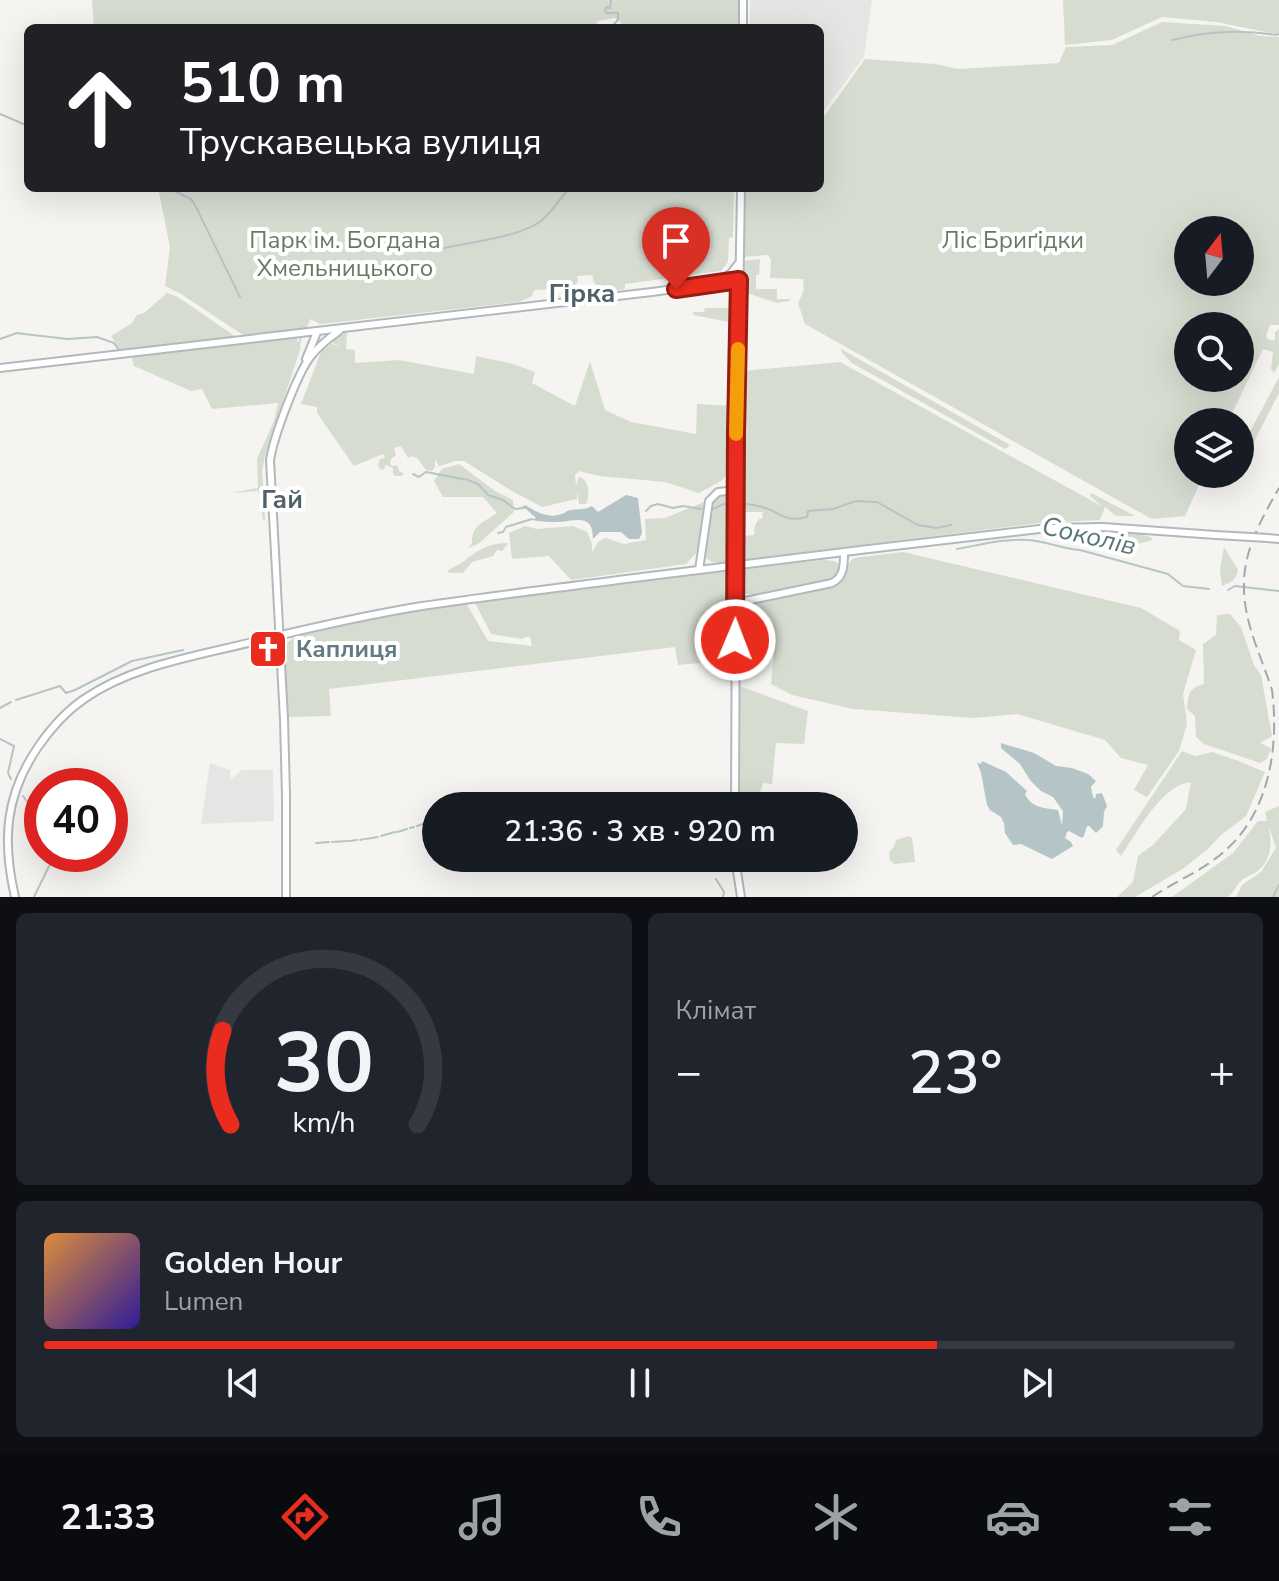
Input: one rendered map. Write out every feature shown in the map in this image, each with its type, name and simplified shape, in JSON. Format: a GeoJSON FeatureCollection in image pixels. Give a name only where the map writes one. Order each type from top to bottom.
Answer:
{"type":"FeatureCollection","features":[{"type":"Feature","properties":{"kind":"main road"},"geometry":{"type":"LineString","coordinates":[[743,0],[743,24]]}},
{"type":"Feature","properties":{"kind":"main road"},"geometry":{"type":"LineString","coordinates":[[735,792],[741,192]]}},
{"type":"Feature","properties":{"kind":"main road"},"geometry":{"type":"LineString","coordinates":[[713,285],[731,273],[740,259]]}},
{"type":"Feature","properties":{"kind":"main road"},"geometry":{"type":"LineString","coordinates":[[0,368],[334,332],[739,280]]}},
{"type":"Feature","properties":{"kind":"main road"},"geometry":{"type":"LineString","coordinates":[[286,897],[284,719],[270,473],[271,455],[317,332]]}},
{"type":"Feature","properties":{"kind":"main road"},"geometry":{"type":"LineString","coordinates":[[304,366],[334,332]]}},
{"type":"Feature","properties":{"kind":"main road"},"geometry":{"type":"LineString","coordinates":[[724,491],[736,472]]}},
{"type":"Feature","properties":{"kind":"main road"},"geometry":{"type":"LineString","coordinates":[[699,570],[709,501],[713,495],[736,490]]}},
{"type":"Feature","properties":{"kind":"main road"},"geometry":{"type":"LineString","coordinates":[[15,897],[7,846],[9,812],[21,777],[34,753],[71,708],[95,692],[166,664],[279,635],[397,610],[1063,527],[1279,539]]}},
{"type":"Feature","properties":{"kind":"main road"},"geometry":{"type":"LineString","coordinates":[[736,603],[832,583],[842,574],[844,553]]}},
{"type":"Feature","properties":{"kind":"main road"},"geometry":{"type":"LineString","coordinates":[[278,619],[284,628],[300,631]]}},
{"type":"Feature","properties":{"kind":"main road"},"geometry":{"type":"LineString","coordinates":[[280,650],[286,639],[300,631]]}},
{"type":"Feature","properties":{"kind":"main road"},"geometry":{"type":"LineString","coordinates":[[736,872],[741,897]]}},
{"type":"Feature","properties":{"kind":"shaded area"},"geometry":{"type":"Polygon","coordinates":[[[750,0],[872,0],[864,57],[824,111],[824,24],[750,24],[750,0]]]}},
{"type":"Feature","properties":{"kind":"shaded area"},"geometry":{"type":"Polygon","coordinates":[[[626,495],[638,498],[642,533],[639,539],[629,539],[621,532],[600,532],[593,539],[587,522],[532,520],[536,518],[521,508],[525,505],[552,516],[592,506],[598,512],[626,495]]]}},
{"type":"Feature","properties":{"kind":"shaded area"},"geometry":{"type":"Polygon","coordinates":[[[1001,743],[1034,753],[1056,766],[1088,774],[1096,781],[1091,787],[1093,797],[1095,799],[1096,794],[1102,793],[1107,806],[1103,826],[1096,833],[1087,826],[1082,838],[1067,832],[1065,838],[1073,846],[1052,859],[1021,844],[1013,845],[1005,833],[1001,817],[987,805],[977,762],[981,764],[982,761],[1006,772],[1027,791],[1025,794],[1035,805],[1058,810],[1062,825],[1063,811],[1053,797],[1030,780],[1020,764],[1001,748],[1001,743]]]}},
{"type":"Feature","properties":{"kind":"shaded area"},"geometry":{"type":"Polygon","coordinates":[[[210,763],[230,770],[231,779],[242,770],[273,770],[274,821],[201,824],[210,763]]]}},
{"type":"Feature","properties":{"kind":"green space"},"geometry":{"type":"Polygon","coordinates":[[[92,0],[739,0],[738,24],[621,24],[615,18],[597,21],[597,24],[94,24],[92,0]]]}},
{"type":"Feature","properties":{"kind":"green space"},"geometry":{"type":"Polygon","coordinates":[[[1063,0],[1279,0],[1279,33],[1162,17],[1112,40],[1065,45],[1063,0]]]}},
{"type":"Feature","properties":{"kind":"green space","name":"Ліс Бриґідки"},"geometry":{"type":"Polygon","coordinates":[[[1162,22],[1226,26],[1260,36],[1279,37],[1279,325],[1270,325],[1266,336],[1269,340],[1275,340],[1275,332],[1279,329],[1279,364],[1274,373],[1271,369],[1273,352],[1263,349],[1254,368],[1254,312],[1174,312],[1174,392],[1242,392],[1235,408],[1174,408],[1174,488],[1198,488],[1185,516],[1148,517],[805,324],[798,303],[804,290],[803,279],[770,278],[771,260],[768,255],[744,257],[745,192],[824,192],[824,116],[865,59],[935,64],[958,69],[1059,63],[1066,47],[1112,45],[1162,22]]]}},
{"type":"Feature","properties":{"kind":"green space","name":"Парк ім. Богдана Хмельницького"},"geometry":{"type":"Polygon","coordinates":[[[159,192],[734,192],[733,237],[729,238],[728,262],[721,271],[625,284],[625,289],[601,293],[592,275],[577,276],[578,282],[572,288],[534,290],[532,296],[519,302],[320,324],[310,319],[306,330],[246,337],[165,286],[170,247],[159,192]]]}},
{"type":"Feature","properties":{"kind":"green space"},"geometry":{"type":"Polygon","coordinates":[[[760,259],[756,289],[777,289],[777,299],[789,301],[777,303],[741,291],[742,261],[760,259]]]}},
{"type":"Feature","properties":{"kind":"green space"},"geometry":{"type":"Polygon","coordinates":[[[167,293],[178,297],[236,337],[120,350],[111,336],[132,323],[137,315],[144,313],[167,293]]]}},
{"type":"Feature","properties":{"kind":"green space"},"geometry":{"type":"Polygon","coordinates":[[[705,308],[736,308],[735,323],[693,315],[693,312],[704,312],[705,308]]]}},
{"type":"Feature","properties":{"kind":"green space"},"geometry":{"type":"Polygon","coordinates":[[[347,332],[346,349],[355,350],[355,363],[399,360],[474,374],[476,356],[535,372],[532,383],[575,406],[590,361],[605,410],[631,422],[696,434],[697,404],[733,406],[732,471],[699,493],[665,482],[599,476],[579,471],[575,475],[576,486],[579,477],[587,484],[586,504],[579,504],[577,490],[577,499],[542,507],[464,461],[439,466],[435,459],[432,471],[426,470],[417,458],[408,458],[401,446],[394,448],[396,455],[390,464],[397,465],[404,474],[402,476],[395,476],[393,468],[386,465],[381,470],[378,466],[380,459],[385,458],[383,454],[354,466],[317,413],[317,407],[301,404],[321,352],[331,344],[341,346],[332,343],[333,340],[347,332]]]}},
{"type":"Feature","properties":{"kind":"green space"},"geometry":{"type":"Polygon","coordinates":[[[296,337],[298,343],[302,338],[301,347],[262,471],[263,520],[258,491],[231,493],[258,488],[257,459],[274,421],[278,403],[212,409],[202,389],[191,391],[134,366],[132,357],[296,337]]]}},
{"type":"Feature","properties":{"kind":"green space"},"geometry":{"type":"Polygon","coordinates":[[[841,349],[1010,445],[1005,449],[852,363],[841,349]]]}},
{"type":"Feature","properties":{"kind":"green space"},"geometry":{"type":"Polygon","coordinates":[[[840,362],[1103,507],[1090,496],[1091,493],[1135,516],[1116,516],[1105,507],[1100,520],[1040,523],[740,560],[739,536],[754,535],[755,525],[762,519],[763,512],[747,512],[739,516],[743,371],[840,362]]]}},
{"type":"Feature","properties":{"kind":"green space"},"geometry":{"type":"Polygon","coordinates":[[[1279,377],[1279,393],[1254,442],[1254,424],[1279,377]]]}},
{"type":"Feature","properties":{"kind":"green space"},"geometry":{"type":"Polygon","coordinates":[[[459,464],[495,491],[513,500],[514,512],[478,544],[468,548],[476,528],[497,513],[483,497],[443,497],[434,481],[442,469],[459,464]]]}},
{"type":"Feature","properties":{"kind":"green space"},"geometry":{"type":"Polygon","coordinates":[[[723,494],[730,496],[734,508],[734,561],[714,562],[705,556],[710,507],[716,497],[723,494]]]}},
{"type":"Feature","properties":{"kind":"green space"},"geometry":{"type":"Polygon","coordinates":[[[704,502],[697,552],[686,564],[571,580],[549,556],[512,559],[509,533],[525,526],[537,529],[573,526],[587,532],[592,552],[598,542],[605,538],[624,544],[646,540],[645,519],[665,518],[704,502]]]}},
{"type":"Feature","properties":{"kind":"green space"},"geometry":{"type":"Polygon","coordinates":[[[1142,534],[1152,540],[1130,545],[1108,541],[1107,535],[1142,534]]]}},
{"type":"Feature","properties":{"kind":"green space"},"geometry":{"type":"Polygon","coordinates":[[[506,543],[502,551],[497,550],[493,556],[472,562],[463,573],[447,571],[483,548],[506,543]]]}},
{"type":"Feature","properties":{"kind":"green space"},"geometry":{"type":"Polygon","coordinates":[[[1224,547],[1238,570],[1233,580],[1222,586],[1220,570],[1224,547]]]}},
{"type":"Feature","properties":{"kind":"green space"},"geometry":{"type":"Polygon","coordinates":[[[903,552],[1141,608],[1180,631],[1179,640],[1196,650],[1183,694],[1187,724],[1179,751],[1147,797],[1134,790],[1148,765],[1121,758],[1105,740],[1017,714],[974,718],[853,709],[792,695],[771,684],[775,640],[741,639],[742,621],[749,608],[759,601],[838,585],[854,558],[903,552]]]}},
{"type":"Feature","properties":{"kind":"green space"},"geometry":{"type":"Polygon","coordinates":[[[835,561],[841,566],[837,578],[757,596],[744,593],[741,587],[740,569],[835,561]]]}},
{"type":"Feature","properties":{"kind":"green space"},"geometry":{"type":"Polygon","coordinates":[[[730,570],[732,660],[678,665],[675,647],[329,689],[331,716],[287,717],[283,653],[288,642],[295,637],[413,610],[466,603],[488,641],[532,646],[530,637],[522,639],[491,634],[475,603],[730,570]]]}},
{"type":"Feature","properties":{"kind":"green space"},"geometry":{"type":"Polygon","coordinates":[[[1230,614],[1241,627],[1254,665],[1261,675],[1272,736],[1260,743],[1271,748],[1267,759],[1260,763],[1204,744],[1196,737],[1195,716],[1187,709],[1190,692],[1204,684],[1203,644],[1216,635],[1217,615],[1230,614]]]}},
{"type":"Feature","properties":{"kind":"green space"},"geometry":{"type":"Polygon","coordinates":[[[742,687],[808,711],[804,744],[776,743],[772,784],[763,783],[760,792],[737,792],[738,689],[742,687]]]}},
{"type":"Feature","properties":{"kind":"green space"},"geometry":{"type":"Polygon","coordinates":[[[1182,751],[1195,756],[1212,752],[1265,772],[1246,816],[1208,849],[1184,868],[1135,897],[1117,897],[1133,882],[1138,856],[1153,845],[1186,809],[1191,782],[1180,785],[1160,801],[1121,856],[1116,850],[1182,751]]]}},
{"type":"Feature","properties":{"kind":"green space"},"geometry":{"type":"Polygon","coordinates":[[[1279,806],[1279,897],[1236,897],[1242,885],[1261,872],[1276,848],[1269,827],[1270,845],[1266,861],[1258,871],[1241,881],[1228,897],[1172,897],[1233,853],[1258,821],[1267,821],[1265,812],[1279,806]]]}},
{"type":"Feature","properties":{"kind":"green space"},"geometry":{"type":"Polygon","coordinates":[[[912,838],[915,862],[894,864],[890,861],[889,852],[896,840],[912,838]]]}},
{"type":"Feature","properties":{"kind":"waterway"},"geometry":{"type":"LineString","coordinates":[[611,0],[610,8],[606,7],[605,11],[618,13],[614,24]]}},
{"type":"Feature","properties":{"kind":"waterway"},"geometry":{"type":"LineString","coordinates":[[1172,40],[1224,32],[1279,34]]}},
{"type":"Feature","properties":{"kind":"waterway"},"geometry":{"type":"LineString","coordinates":[[0,114],[24,124]]}},
{"type":"Feature","properties":{"kind":"waterway"},"geometry":{"type":"LineString","coordinates":[[176,192],[191,199],[195,205],[240,297]]}},
{"type":"Feature","properties":{"kind":"waterway"},"geometry":{"type":"LineString","coordinates":[[439,249],[532,227],[567,192]]}},
{"type":"Feature","properties":{"kind":"waterway"},"geometry":{"type":"LineString","coordinates":[[0,339],[17,333],[68,339],[97,337],[114,343],[119,350]]}},
{"type":"Feature","properties":{"kind":"waterway","name":"Соколів"},"geometry":{"type":"LineString","coordinates":[[413,474],[419,477],[426,472],[468,480],[515,509],[523,508]]}},
{"type":"Feature","properties":{"kind":"waterway","name":"Соколів"},"geometry":{"type":"LineString","coordinates":[[747,504],[795,519],[807,517],[808,511],[833,509],[856,501],[877,502],[918,525],[937,528],[951,525]]}},
{"type":"Feature","properties":{"kind":"waterway","name":"Соколів"},"geometry":{"type":"LineString","coordinates":[[713,509],[728,502]]}},
{"type":"Feature","properties":{"kind":"waterway","name":"Соколів"},"geometry":{"type":"LineString","coordinates":[[646,511],[658,504],[701,509]]}},
{"type":"Feature","properties":{"kind":"waterway"},"geometry":{"type":"LineString","coordinates":[[498,533],[506,527],[532,519]]}},
{"type":"Feature","properties":{"kind":"waterway","name":"Соколів"},"geometry":{"type":"LineString","coordinates":[[957,549],[1001,541],[1035,541],[1168,574],[1183,586],[1209,589]]}},
{"type":"Feature","properties":{"kind":"waterway","name":"Соколів"},"geometry":{"type":"LineString","coordinates":[[1228,590],[1235,586],[1279,591]]}},
{"type":"Feature","properties":{"kind":"waterway"},"geometry":{"type":"LineString","coordinates":[[16,700],[60,686],[66,693],[132,661],[183,650]]}},
{"type":"Feature","properties":{"kind":"waterway"},"geometry":{"type":"LineString","coordinates":[[0,708],[11,702]]}},
{"type":"Feature","properties":{"kind":"waterway"},"geometry":{"type":"LineString","coordinates":[[0,739],[14,746],[8,773],[11,779]]}},
{"type":"Feature","properties":{"kind":"waterway"},"geometry":{"type":"LineString","coordinates":[[417,826],[422,824]]}},
{"type":"Feature","properties":{"kind":"waterway"},"geometry":{"type":"LineString","coordinates":[[410,828],[414,827]]}},
{"type":"Feature","properties":{"kind":"waterway"},"geometry":{"type":"LineString","coordinates":[[397,832],[407,829]]}},
{"type":"Feature","properties":{"kind":"waterway"},"geometry":{"type":"LineString","coordinates":[[381,836],[395,832]]}},
{"type":"Feature","properties":{"kind":"waterway"},"geometry":{"type":"LineString","coordinates":[[366,839],[378,837]]}},
{"type":"Feature","properties":{"kind":"waterway"},"geometry":{"type":"LineString","coordinates":[[360,840],[364,839]]}},
{"type":"Feature","properties":{"kind":"waterway"},"geometry":{"type":"LineString","coordinates":[[350,841],[357,840]]}},
{"type":"Feature","properties":{"kind":"waterway"},"geometry":{"type":"LineString","coordinates":[[332,842],[348,841]]}},
{"type":"Feature","properties":{"kind":"waterway"},"geometry":{"type":"LineString","coordinates":[[316,843],[329,842]]}},
{"type":"Feature","properties":{"kind":"waterway"},"geometry":{"type":"LineString","coordinates":[[34,897],[46,872]]}},
{"type":"Feature","properties":{"kind":"waterway"},"geometry":{"type":"LineString","coordinates":[[716,879],[724,892],[723,897]]}},
{"type":"Feature","properties":{"kind":"waterway"},"geometry":{"type":"LineString","coordinates":[[1273,897],[1279,885]]}},
{"type":"Feature","properties":{"kind":"railway"},"geometry":{"type":"LineString","coordinates":[[1152,897],[1202,868],[1229,847],[1254,814],[1262,795],[1272,754],[1274,711],[1272,690],[1246,612],[1244,584],[1251,546],[1279,488]]}},
{"type":"Feature","properties":{"kind":"slow traffic"},"geometry":{"type":"LineString","coordinates":[[736,434],[738,349]]}},
{"type":"Feature","properties":{"kind":"place","name":"Каплиця"},"geometry":{"type":"Point","coordinates":[268,649]}},
{"type":"Feature","properties":{"kind":"district","name":"Гірка"},"geometry":{"type":"Point","coordinates":[582,293]}},
{"type":"Feature","properties":{"kind":"district","name":"Гай"},"geometry":{"type":"Point","coordinates":[282,499]}},
{"type":"Feature","properties":{"kind":"route"},"geometry":{"type":"LineString","coordinates":[[676,289],[739,280],[735,640]]}}]}
